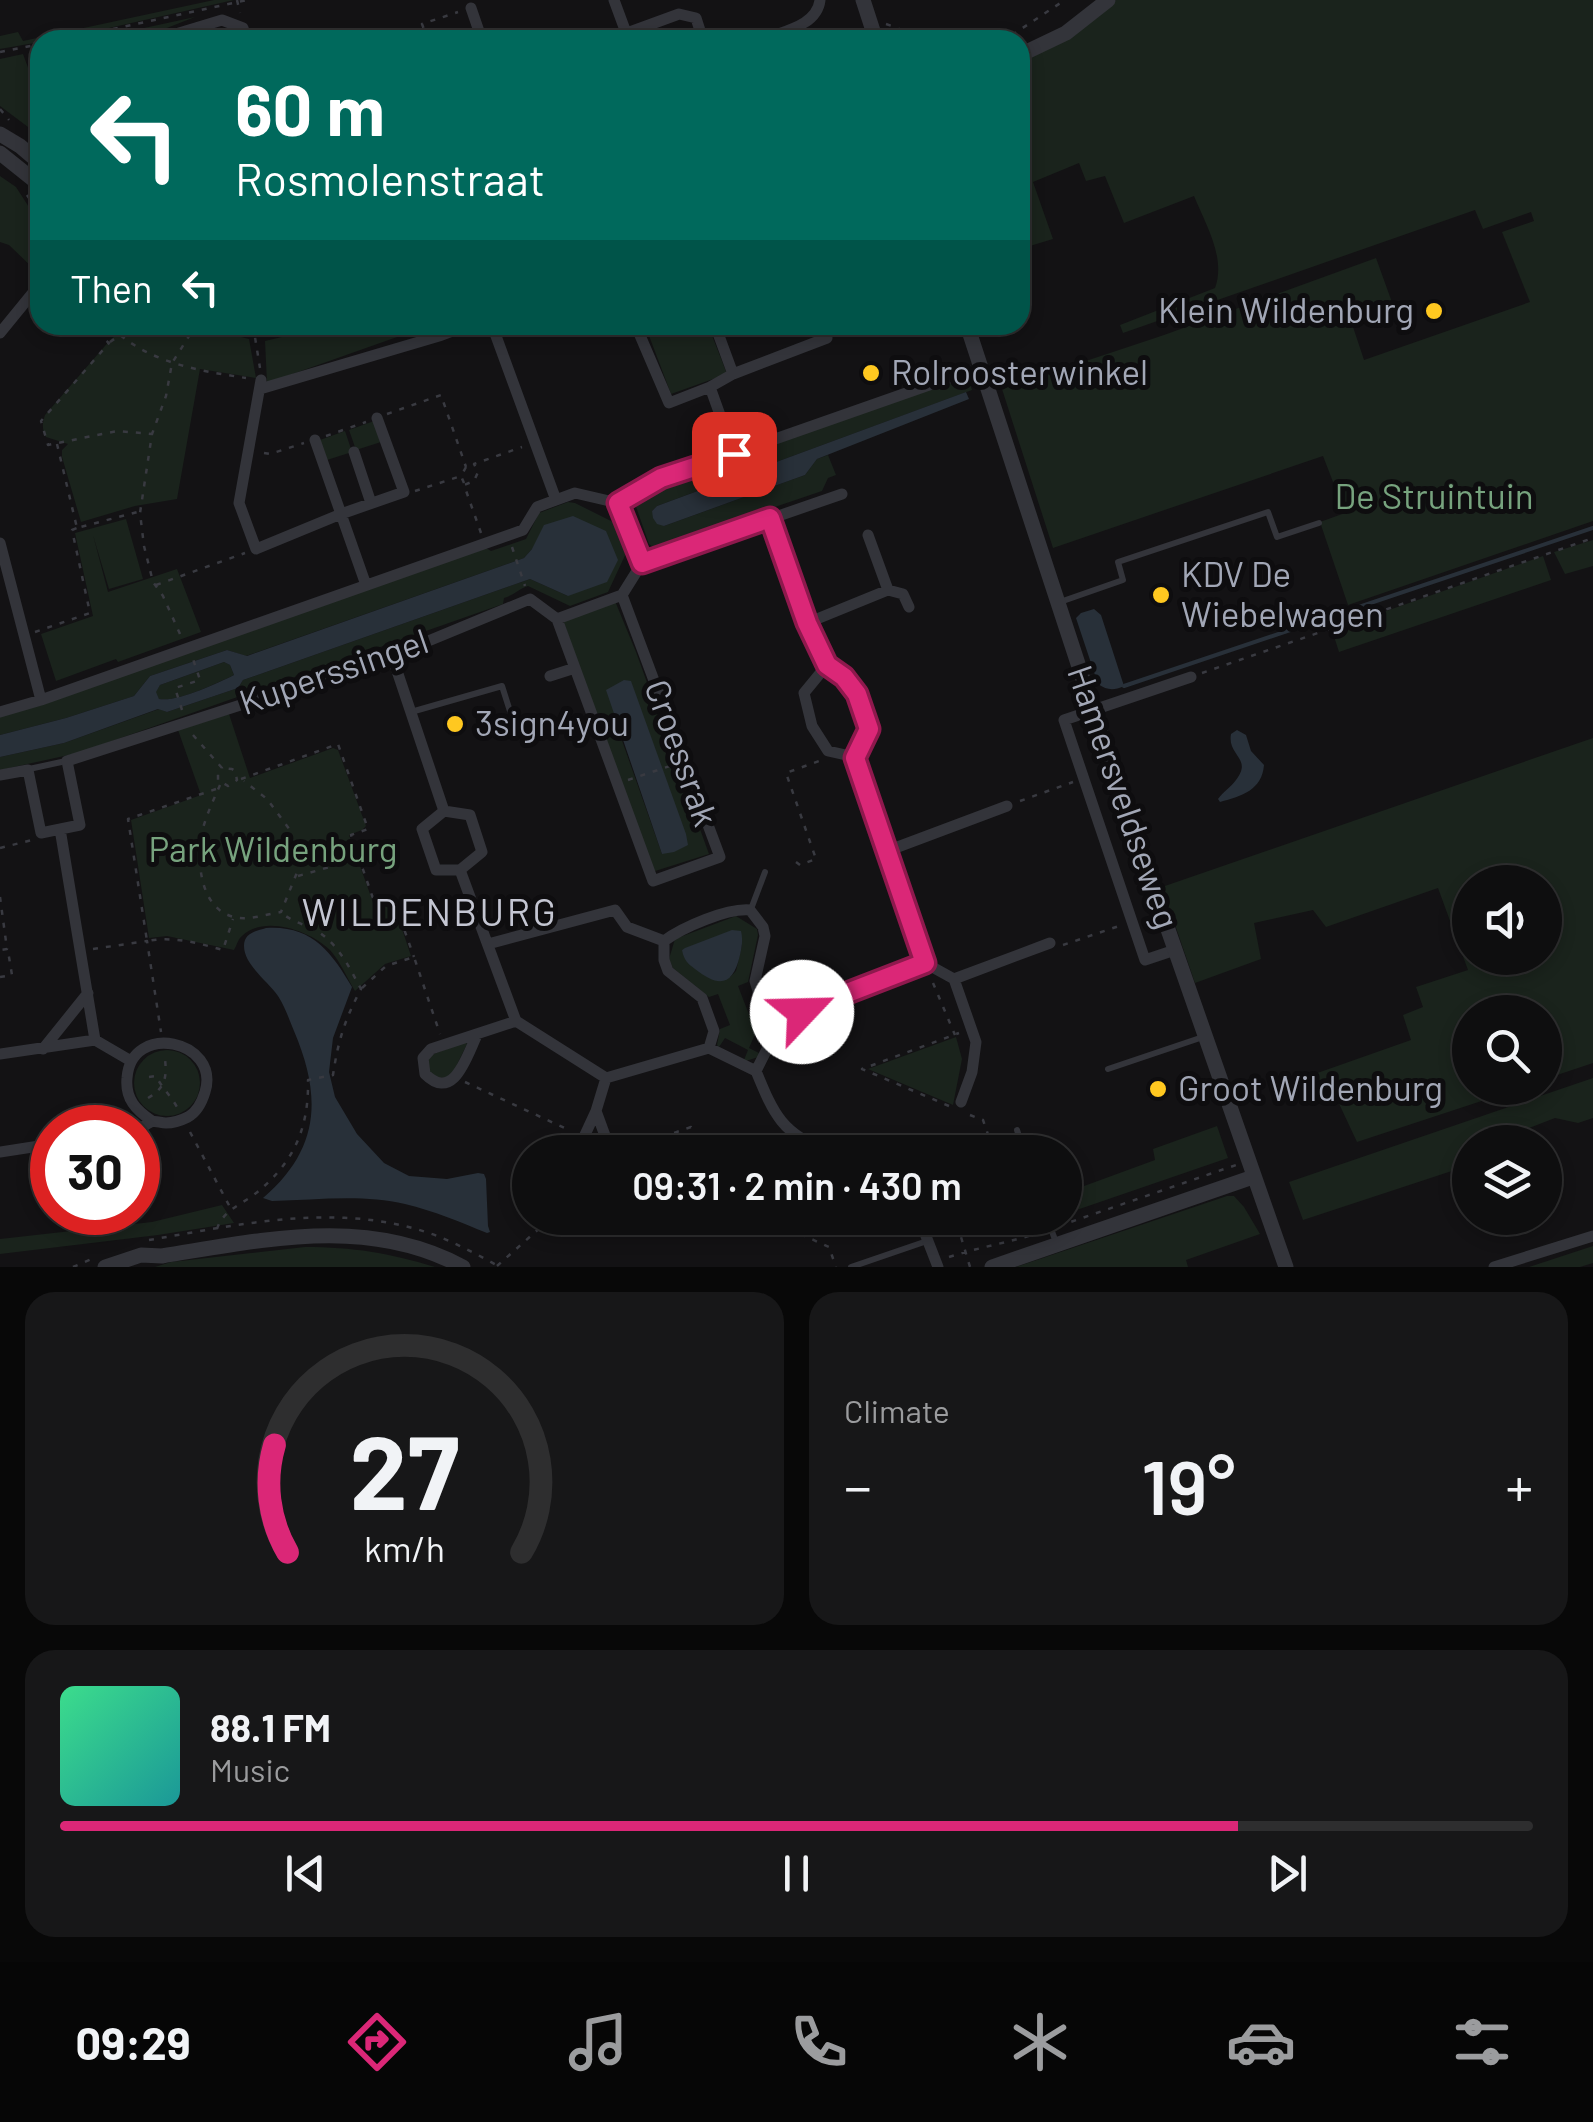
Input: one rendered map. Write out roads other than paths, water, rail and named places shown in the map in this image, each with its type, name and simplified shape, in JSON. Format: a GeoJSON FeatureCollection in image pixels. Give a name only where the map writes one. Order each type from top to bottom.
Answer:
{"type":"FeatureCollection","features":[{"type":"Feature","properties":{"kind":"street"},"geometry":{"type":"LineString","coordinates":[[614,0],[625,30]]}},
{"type":"Feature","properties":{"kind":"street"},"geometry":{"type":"LineString","coordinates":[[786,30],[811,20],[820,0]]}},
{"type":"Feature","properties":{"kind":"street"},"geometry":{"type":"LineString","coordinates":[[863,0],[873,30]]}},
{"type":"Feature","properties":{"kind":"street"},"geometry":{"type":"LineString","coordinates":[[1030,41],[1065,23],[1095,0]]}},
{"type":"Feature","properties":{"kind":"street"},"geometry":{"type":"LineString","coordinates":[[1030,50],[1066,33],[1108,0]]}},
{"type":"Feature","properties":{"kind":"street"},"geometry":{"type":"LineString","coordinates":[[470,8],[478,30]]}},
{"type":"Feature","properties":{"kind":"street"},"geometry":{"type":"LineString","coordinates":[[644,30],[679,14],[696,18],[700,30]]}},
{"type":"Feature","properties":{"kind":"street"},"geometry":{"type":"LineString","coordinates":[[189,30],[222,20],[244,30]]}},
{"type":"Feature","properties":{"kind":"street"},"geometry":{"type":"LineString","coordinates":[[0,134],[30,154]]}},
{"type":"Feature","properties":{"kind":"street"},"geometry":{"type":"LineString","coordinates":[[0,154],[30,177]]}},
{"type":"Feature","properties":{"kind":"street"},"geometry":{"type":"LineString","coordinates":[[0,333],[30,298]]}},
{"type":"Feature","properties":{"kind":"street"},"geometry":{"type":"LineString","coordinates":[[377,418],[404,492],[256,549],[240,503],[261,384],[442,335]]}},
{"type":"Feature","properties":{"kind":"street"},"geometry":{"type":"LineString","coordinates":[[496,335],[556,500],[575,493],[618,503],[661,478],[969,371]]}},
{"type":"Feature","properties":{"kind":"street"},"geometry":{"type":"LineString","coordinates":[[639,335],[669,403],[826,338],[825,335]]}},
{"type":"Feature","properties":{"kind":"street"},"geometry":{"type":"LineString","coordinates":[[719,335],[733,374]]}},
{"type":"Feature","properties":{"kind":"street","name":"Hamersveldseweg"},"geometry":{"type":"LineString","coordinates":[[971,335],[1204,1036],[1286,1267]]}},
{"type":"Feature","properties":{"kind":"street"},"geometry":{"type":"LineString","coordinates":[[710,387],[734,454]]}},
{"type":"Feature","properties":{"kind":"street"},"geometry":{"type":"LineString","coordinates":[[315,440],[366,585]]}},
{"type":"Feature","properties":{"kind":"street"},"geometry":{"type":"LineString","coordinates":[[354,452],[371,504]]}},
{"type":"Feature","properties":{"kind":"street"},"geometry":{"type":"LineString","coordinates":[[557,620],[622,594],[642,563],[842,494]]}},
{"type":"Feature","properties":{"kind":"street","name":"Kuperssingel"},"geometry":{"type":"LineString","coordinates":[[0,712],[191,652],[523,530],[536,507],[556,500]]}},
{"type":"Feature","properties":{"kind":"street"},"geometry":{"type":"LineString","coordinates":[[618,503],[642,563]]}},
{"type":"Feature","properties":{"kind":"street"},"geometry":{"type":"LineString","coordinates":[[770,518],[807,623],[827,665],[844,677],[857,694],[869,729],[855,758],[925,963],[954,979],[976,1042],[962,1102]]}},
{"type":"Feature","properties":{"kind":"street"},"geometry":{"type":"LineString","coordinates":[[868,535],[888,590]]}},
{"type":"Feature","properties":{"kind":"street"},"geometry":{"type":"LineString","coordinates":[[0,543],[41,700]]}},
{"type":"Feature","properties":{"kind":"street"},"geometry":{"type":"LineString","coordinates":[[807,623],[888,590],[903,594],[909,607]]}},
{"type":"Feature","properties":{"kind":"street","name":"Croessrak"},"geometry":{"type":"LineString","coordinates":[[557,620],[653,880],[720,858],[622,594]]}},
{"type":"Feature","properties":{"kind":"street","name":"Kuperssingel"},"geometry":{"type":"LineString","coordinates":[[67,761],[185,717],[392,656],[530,599],[557,620]]}},
{"type":"Feature","properties":{"kind":"street"},"geometry":{"type":"LineString","coordinates":[[392,656],[444,812]]}},
{"type":"Feature","properties":{"kind":"street"},"geometry":{"type":"LineString","coordinates":[[827,665],[804,693],[812,726],[828,751],[855,758]]}},
{"type":"Feature","properties":{"kind":"street"},"geometry":{"type":"LineString","coordinates":[[550,676],[575,668]]}},
{"type":"Feature","properties":{"kind":"street"},"geometry":{"type":"LineString","coordinates":[[1175,950],[1146,960],[1064,720],[1191,677]]}},
{"type":"Feature","properties":{"kind":"street"},"geometry":{"type":"LineString","coordinates":[[28,770],[41,833],[80,825],[67,761]]}},
{"type":"Feature","properties":{"kind":"street","name":"Kuperssingel"},"geometry":{"type":"LineString","coordinates":[[0,776],[28,770]]}},
{"type":"Feature","properties":{"kind":"street"},"geometry":{"type":"LineString","coordinates":[[887,851],[1007,806]]}},
{"type":"Feature","properties":{"kind":"street"},"geometry":{"type":"LineString","coordinates":[[444,812],[470,815],[482,852],[460,870],[436,870],[422,830],[444,812]]}},
{"type":"Feature","properties":{"kind":"street"},"geometry":{"type":"LineString","coordinates":[[60,829],[94,1040]]}},
{"type":"Feature","properties":{"kind":"street"},"geometry":{"type":"LineString","coordinates":[[460,870],[516,1021],[606,1078],[708,1048],[756,1071],[773,1111],[794,1135]]}},
{"type":"Feature","properties":{"kind":"street"},"geometry":{"type":"LineString","coordinates":[[664,941],[697,924],[742,909],[750,910],[763,927],[764,936],[755,982],[764,1011],[780,1023]]}},
{"type":"Feature","properties":{"kind":"street"},"geometry":{"type":"LineString","coordinates":[[488,944],[615,910],[626,926],[664,941]]}},
{"type":"Feature","properties":{"kind":"street"},"geometry":{"type":"LineString","coordinates":[[664,941],[668,971],[702,998],[714,1031],[708,1048]]}},
{"type":"Feature","properties":{"kind":"street"},"geometry":{"type":"LineString","coordinates":[[954,979],[1050,943]]}},
{"type":"Feature","properties":{"kind":"street"},"geometry":{"type":"LineString","coordinates":[[756,1071],[780,1023],[925,963]]}},
{"type":"Feature","properties":{"kind":"street"},"geometry":{"type":"LineString","coordinates":[[43,1049],[88,993]]}},
{"type":"Feature","properties":{"kind":"street"},"geometry":{"type":"LineString","coordinates":[[477,1034],[455,1078],[437,1083],[429,1079],[423,1069],[423,1058],[431,1048],[516,1021]]}},
{"type":"Feature","properties":{"kind":"street"},"geometry":{"type":"LineString","coordinates":[[0,1054],[94,1040],[131,1061]]}},
{"type":"Feature","properties":{"kind":"street"},"geometry":{"type":"LineString","coordinates":[[134,1105],[126,1090],[131,1061],[150,1045],[182,1045],[196,1055],[205,1070],[207,1087],[199,1107],[189,1117],[160,1122]]}},
{"type":"Feature","properties":{"kind":"street"},"geometry":{"type":"LineString","coordinates":[[585,1135],[606,1078]]}},
{"type":"Feature","properties":{"kind":"street"},"geometry":{"type":"LineString","coordinates":[[596,1111],[605,1135]]}},
{"type":"Feature","properties":{"kind":"street"},"geometry":{"type":"LineString","coordinates":[[0,1152],[30,1147]]}},
{"type":"Feature","properties":{"kind":"street"},"geometry":{"type":"LineString","coordinates":[[992,1267],[1054,1237],[1250,1169]]}},
{"type":"Feature","properties":{"kind":"street"},"geometry":{"type":"LineString","coordinates":[[105,1267],[141,1255],[162,1256],[310,1234],[386,1240],[463,1267]]}},
{"type":"Feature","properties":{"kind":"street"},"geometry":{"type":"LineString","coordinates":[[926,1235],[936,1264]]}},
{"type":"Feature","properties":{"kind":"street"},"geometry":{"type":"LineString","coordinates":[[1494,1267],[1593,1236]]}},
{"type":"Feature","properties":{"kind":"street"},"geometry":{"type":"LineString","coordinates":[[146,1267],[162,1256]]}},
{"type":"Feature","properties":{"kind":"lane"},"geometry":{"type":"LineString","coordinates":[[1058,602],[1123,580],[1118,562],[1268,512],[1278,537],[1319,524]]}},
{"type":"Feature","properties":{"kind":"lane"},"geometry":{"type":"LineString","coordinates":[[411,712],[502,686],[516,730]]}},
{"type":"Feature","properties":{"kind":"lane","name":"Kuperssingel"},"geometry":{"type":"LineString","coordinates":[[28,770],[67,761]]}},
{"type":"Feature","properties":{"kind":"lane"},"geometry":{"type":"LineString","coordinates":[[750,910],[766,872]]}},
{"type":"Feature","properties":{"kind":"lane"},"geometry":{"type":"LineString","coordinates":[[1108,1069],[1204,1036]]}},
{"type":"Feature","properties":{"kind":"lane"},"geometry":{"type":"LineString","coordinates":[[1017,1130],[1019,1135]]}},
{"type":"Feature","properties":{"kind":"lane"},"geometry":{"type":"LineString","coordinates":[[851,1267],[928,1241]]}},
{"type":"Feature","properties":{"kind":"waterway"},"geometry":{"type":"LineString","coordinates":[[1124,686],[1593,528]]}},
{"type":"Feature","properties":{"kind":"place","name":"Klein Wildenburg"},"geometry":{"type":"Point","coordinates":[1434,311]}},
{"type":"Feature","properties":{"kind":"place","name":"Rolroosterwinkel"},"geometry":{"type":"Point","coordinates":[871,373]}},
{"type":"Feature","properties":{"kind":"place","name":"KDV De Wiebelwagen"},"geometry":{"type":"Point","coordinates":[1161,595]}},
{"type":"Feature","properties":{"kind":"place","name":"3sign4you"},"geometry":{"type":"Point","coordinates":[455,724]}},
{"type":"Feature","properties":{"kind":"place","name":"Groot Wildenburg"},"geometry":{"type":"Point","coordinates":[1158,1089]}},
{"type":"Feature","properties":{"kind":"district","name":"WILDENBURG"},"geometry":{"type":"Point","coordinates":[430,913]}},
{"type":"Feature","properties":{"kind":"park label","name":"De Struintuin"},"geometry":{"type":"Point","coordinates":[1434,497]}},
{"type":"Feature","properties":{"kind":"park label","name":"Park Wildenburg"},"geometry":{"type":"Point","coordinates":[273,850]}}]}
